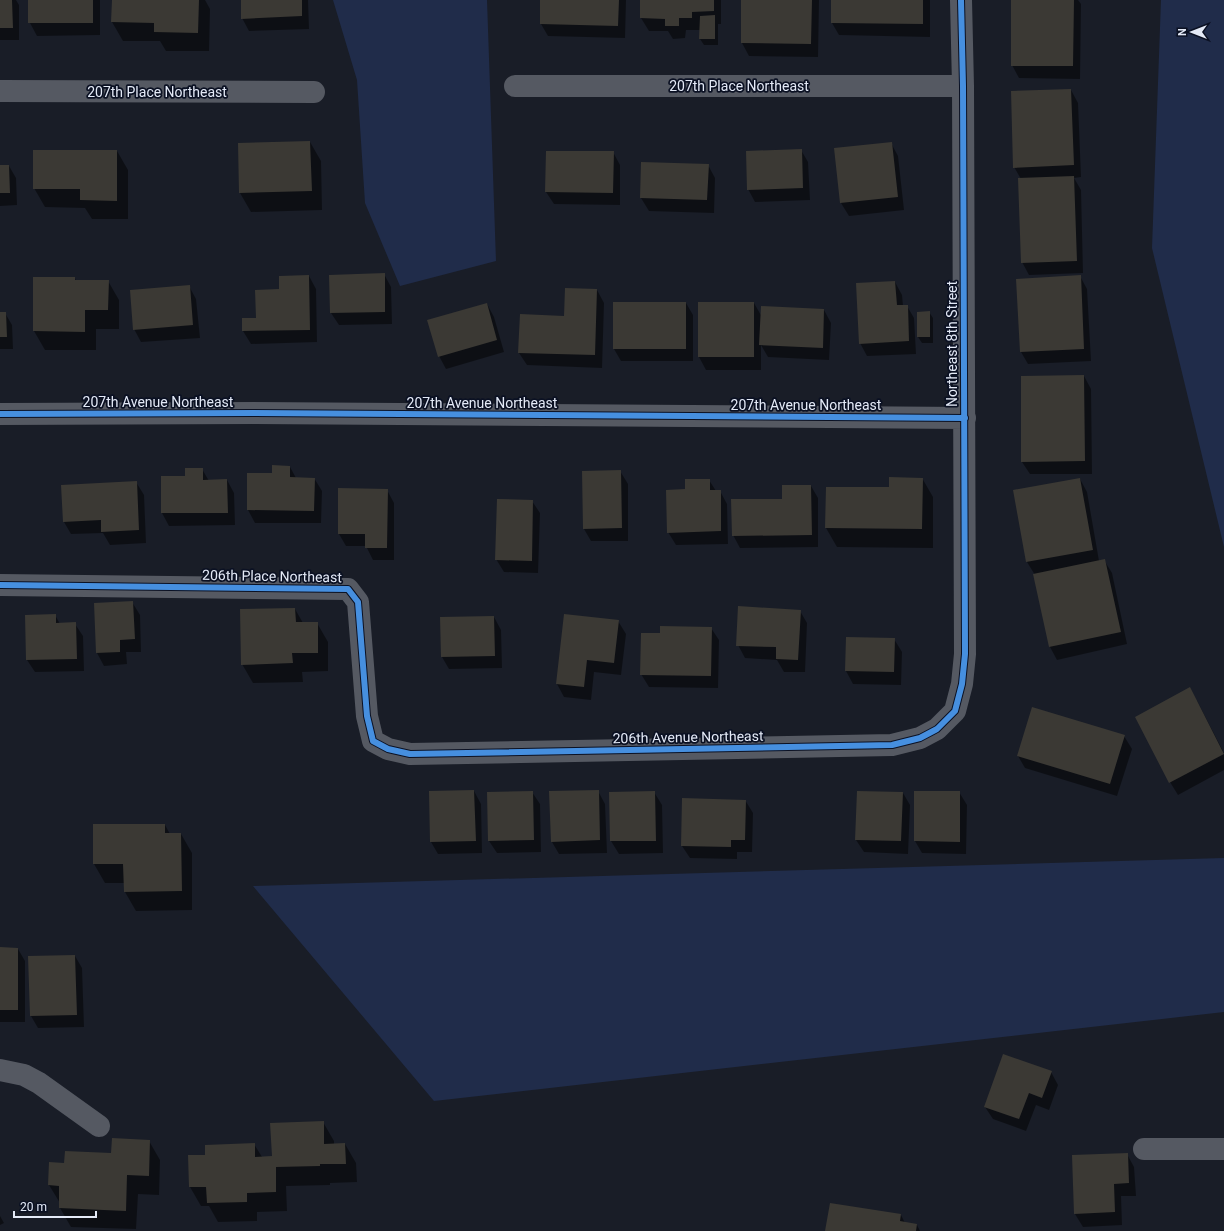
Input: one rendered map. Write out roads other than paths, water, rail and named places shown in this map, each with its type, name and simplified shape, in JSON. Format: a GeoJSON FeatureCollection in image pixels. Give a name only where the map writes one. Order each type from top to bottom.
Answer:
{"type":"FeatureCollection","features":[{"type":"Feature","properties":{"kind":"street","name":"Northeast 8th Street"},"geometry":{"type":"LineString","coordinates":[[955,710],[962,684],[965,654],[963,86],[961,0]]}},
{"type":"Feature","properties":{"kind":"street","name":"207th Place Northeast"},"geometry":{"type":"LineString","coordinates":[[515,86],[963,86]]}},
{"type":"Feature","properties":{"kind":"street","name":"207th Place Northeast"},"geometry":{"type":"LineString","coordinates":[[0,91],[314,92]]}},
{"type":"Feature","properties":{"kind":"street","name":"207th Avenue Northeast"},"geometry":{"type":"LineString","coordinates":[[0,414],[965,418]]}},
{"type":"Feature","properties":{"kind":"street","name":"206th Place Northeast"},"geometry":{"type":"LineString","coordinates":[[0,585],[348,589],[358,602],[367,716],[373,741],[388,749],[410,754]]}},
{"type":"Feature","properties":{"kind":"street","name":"206th Avenue Northeast"},"geometry":{"type":"LineString","coordinates":[[410,754],[892,745],[920,738],[937,729],[955,710]]}},
{"type":"Feature","properties":{"kind":"street"},"geometry":{"type":"LineString","coordinates":[[0,1070],[24,1075],[38,1083],[99,1126]]}},
{"type":"Feature","properties":{"kind":"street"},"geometry":{"type":"LineString","coordinates":[[1144,1149],[1224,1149]]}}]}
